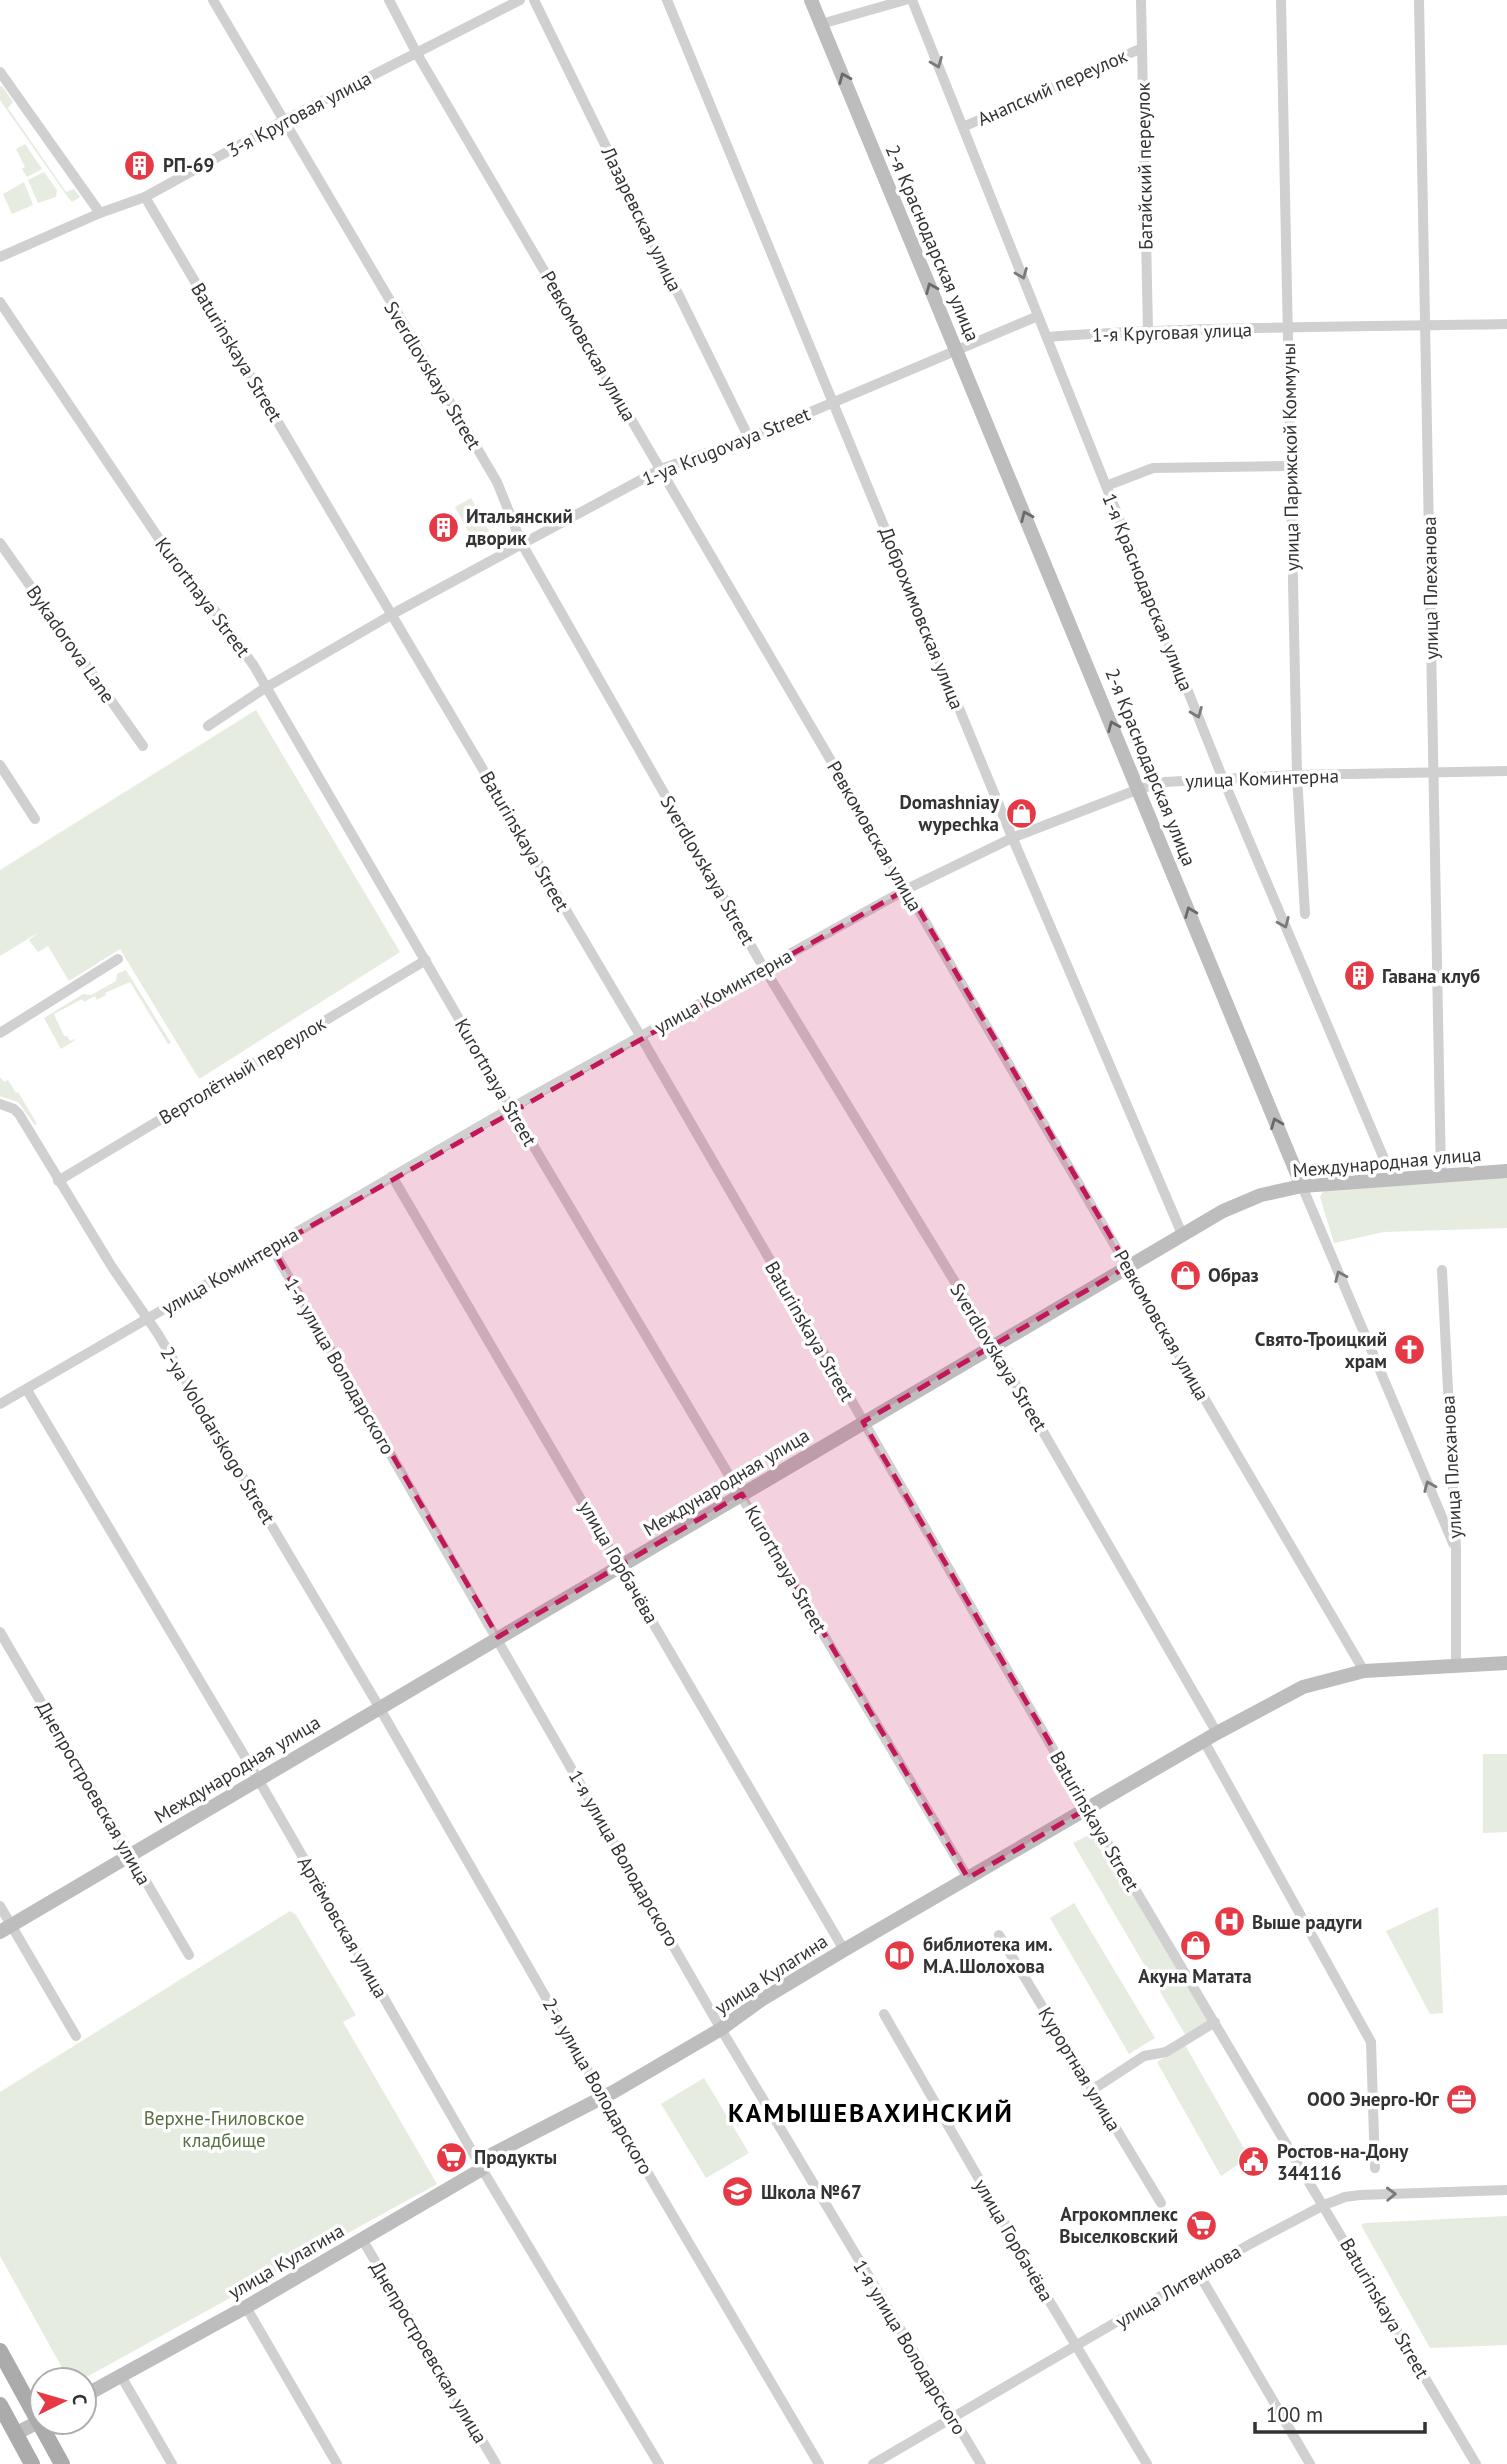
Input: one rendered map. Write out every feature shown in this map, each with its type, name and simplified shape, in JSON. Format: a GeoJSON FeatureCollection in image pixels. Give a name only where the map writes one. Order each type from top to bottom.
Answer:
{"type":"FeatureCollection","features":[{"type":"Feature","properties":{"kind":"main road"},"geometry":{"type":"LineString","coordinates":[[0,2350],[28,2400]]}},
{"type":"Feature","properties":{"kind":"main road"},"geometry":{"type":"LineString","coordinates":[[1,2411],[32,2464]]}},
{"type":"Feature","properties":{"kind":"main road"},"geometry":{"type":"LineString","coordinates":[[48,2436],[62,2464]]}},
{"type":"Feature","properties":{"kind":"street","name":"Sverdlovskaya Street"},"geometry":{"type":"LineString","coordinates":[[213,0],[497,482],[522,544],[764,968],[993,1345],[1217,1733]]}},
{"type":"Feature","properties":{"kind":"street","name":"Ревкомовская улица"},"geometry":{"type":"LineString","coordinates":[[389,0],[416,52],[1364,1671]]}},
{"type":"Feature","properties":{"kind":"street","name":"3-я Круговая улица"},"geometry":{"type":"LineString","coordinates":[[0,257],[100,213],[145,197],[283,121],[520,0]]}},
{"type":"Feature","properties":{"kind":"street","name":"Лазаревская улица"},"geometry":{"type":"LineString","coordinates":[[534,0],[749,438]]}},
{"type":"Feature","properties":{"kind":"street","name":"Доброхимовская улица"},"geometry":{"type":"LineString","coordinates":[[667,0],[1012,838],[1182,1234]]}},
{"type":"Feature","properties":{"kind":"street","name":"2-я Краснодарская улица"},"geometry":{"type":"LineString","coordinates":[[811,0],[1455,1549]]}},
{"type":"Feature","properties":{"kind":"street"},"geometry":{"type":"LineString","coordinates":[[821,24],[905,0]]}},
{"type":"Feature","properties":{"kind":"street","name":"1-я Краснодарская улица"},"geometry":{"type":"LineString","coordinates":[[912,0],[1223,779],[1393,1180]]}},
{"type":"Feature","properties":{"kind":"street","name":"Батайский переулок"},"geometry":{"type":"LineString","coordinates":[[1141,0],[1148,331]]}},
{"type":"Feature","properties":{"kind":"street","name":"улица Парижской Коммуны"},"geometry":{"type":"LineString","coordinates":[[1281,0],[1297,775],[1305,914]]}},
{"type":"Feature","properties":{"kind":"street","name":"улица Плеханова"},"geometry":{"type":"LineString","coordinates":[[1419,0],[1441,1177]]}},
{"type":"Feature","properties":{"kind":"street","name":"Анапский переулок"},"geometry":{"type":"LineString","coordinates":[[963,127],[1142,48]]}},
{"type":"Feature","properties":{"kind":"street"},"geometry":{"type":"LineString","coordinates":[[0,72],[100,213]]}},
{"type":"Feature","properties":{"kind":"street","name":"Baturinskaya Street"},"geometry":{"type":"LineString","coordinates":[[145,197],[640,1037],[1088,1808],[1476,2464]]}},
{"type":"Feature","properties":{"kind":"street","name":"Kurortnaya Street"},"geometry":{"type":"LineString","coordinates":[[0,302],[184,576],[216,612],[254,666],[511,1108],[968,1878]]}},
{"type":"Feature","properties":{"kind":"street","name":"1-ya Krugovaya Street"},"geometry":{"type":"LineString","coordinates":[[208,726],[265,688],[391,614],[661,469],[749,438],[1038,316]]}},
{"type":"Feature","properties":{"kind":"street","name":"1-я Круговая улица"},"geometry":{"type":"LineString","coordinates":[[1048,337],[1288,327],[1507,324]]}},
{"type":"Feature","properties":{"kind":"street"},"geometry":{"type":"LineString","coordinates":[[1106,486],[1153,468],[1290,466]]}},
{"type":"Feature","properties":{"kind":"street","name":"Bykadorova Lane"},"geometry":{"type":"LineString","coordinates":[[0,543],[143,746]]}},
{"type":"Feature","properties":{"kind":"street"},"geometry":{"type":"LineString","coordinates":[[0,765],[35,820]]}},
{"type":"Feature","properties":{"kind":"street","name":"улица Коминтерна"},"geometry":{"type":"LineString","coordinates":[[0,1404],[511,1108],[907,889],[1012,838],[1139,789],[1165,782],[1297,775],[1507,771]]}},
{"type":"Feature","properties":{"kind":"street"},"geometry":{"type":"LineString","coordinates":[[0,1033],[118,959]]}},
{"type":"Feature","properties":{"kind":"street","name":"Вертолётный переулок"},"geometry":{"type":"LineString","coordinates":[[58,1181],[426,960]]}},
{"type":"Feature","properties":{"kind":"street","name":"2-ya Volodarskogo Street"},"geometry":{"type":"LineString","coordinates":[[0,1104],[19,1114],[58,1181],[146,1320],[158,1334],[379,1707]]}},
{"type":"Feature","properties":{"kind":"street","name":"Международная улица"},"geometry":{"type":"LineString","coordinates":[[6,1929],[1223,1211],[1261,1195],[1302,1186],[1507,1171]]}},
{"type":"Feature","properties":{"kind":"street","name":"улица Горбачёва"},"geometry":{"type":"LineString","coordinates":[[392,1176],[844,1950]]}},
{"type":"Feature","properties":{"kind":"street","name":"1-я улица Володарского"},"geometry":{"type":"LineString","coordinates":[[272,1248],[722,2029],[981,2464]]}},
{"type":"Feature","properties":{"kind":"street","name":"улица Плеханова"},"geometry":{"type":"LineString","coordinates":[[1442,1270],[1455,1549],[1456,1665]]}},
{"type":"Feature","properties":{"kind":"street","name":"Артёмовская улица"},"geometry":{"type":"LineString","coordinates":[[27,1390],[258,1779],[482,2169],[659,2464]]}},
{"type":"Feature","properties":{"kind":"street","name":"Днепростроевская улица"},"geometry":{"type":"LineString","coordinates":[[0,1632],[189,1955]]}},
{"type":"Feature","properties":{"kind":"street","name":"улица Кулагина"},"geometry":{"type":"LineString","coordinates":[[98,2388],[246,2307],[482,2169],[491,2155],[603,2097],[722,2029],[761,2000],[844,1950],[1217,1733],[1303,1688],[1364,1671],[1507,1663]]}},
{"type":"Feature","properties":{"kind":"street","name":"2-я улица Володарского"},"geometry":{"type":"LineString","coordinates":[[379,1707],[603,2097],[819,2464]]}},
{"type":"Feature","properties":{"kind":"street"},"geometry":{"type":"LineString","coordinates":[[1204,1741],[1371,2042],[1375,2168]]}},
{"type":"Feature","properties":{"kind":"street"},"geometry":{"type":"LineString","coordinates":[[0,1906],[6,1929],[76,2036]]}},
{"type":"Feature","properties":{"kind":"street","name":"Курортная улица"},"geometry":{"type":"LineString","coordinates":[[999,1935],[1161,2203]]}},
{"type":"Feature","properties":{"kind":"street","name":"улица Горбачёва"},"geometry":{"type":"LineString","coordinates":[[884,2014],[1147,2464]]}},
{"type":"Feature","properties":{"kind":"street"},"geometry":{"type":"LineString","coordinates":[[1092,2090],[1144,2056],[1166,2052],[1215,2022]]}},
{"type":"Feature","properties":{"kind":"street","name":"улица Литвинова"},"geometry":{"type":"LineString","coordinates":[[873,2464],[1250,2244],[1324,2205],[1360,2195],[1507,2190]]}},
{"type":"Feature","properties":{"kind":"street","name":"Днепростроевская улица"},"geometry":{"type":"LineString","coordinates":[[362,2239],[496,2464]]}},
{"type":"Feature","properties":{"kind":"street"},"geometry":{"type":"LineString","coordinates":[[1199,2274],[1310,2464]]}},
{"type":"Feature","properties":{"kind":"street"},"geometry":{"type":"LineString","coordinates":[[246,2307],[337,2464]]}},
{"type":"Feature","properties":{"kind":"street"},"geometry":{"type":"LineString","coordinates":[[121,2376],[172,2464]]}},
{"type":"Feature","properties":{"kind":"street"},"geometry":{"type":"LineString","coordinates":[[16,2434],[28,2428]]}},
{"type":"Feature","properties":{"kind":"highlighted area"},"geometry":{"type":"Polygon","coordinates":[[[907,889],[1128,1266],[863,1422],[1088,1808],[968,1878],[742,1494],[498,1637],[272,1248],[907,889]]]}},
{"type":"Feature","properties":{"kind":"green space"},"geometry":{"type":"Polygon","coordinates":[[[0,86],[13,102],[8,108],[66,192],[74,189],[80,197],[72,202],[67,196],[0,100],[0,86]]]}},
{"type":"Feature","properties":{"kind":"green space"},"geometry":{"type":"Polygon","coordinates":[[[25,144],[42,169],[27,177],[16,149],[25,144]]]}},
{"type":"Feature","properties":{"kind":"green space"},"geometry":{"type":"Polygon","coordinates":[[[44,172],[57,190],[56,197],[38,203],[28,180],[44,172]]]}},
{"type":"Feature","properties":{"kind":"green space"},"geometry":{"type":"Polygon","coordinates":[[[24,182],[33,205],[12,214],[3,194],[24,182]]]}},
{"type":"Feature","properties":{"kind":"green space"},"geometry":{"type":"Polygon","coordinates":[[[471,498],[489,531],[473,540],[455,507],[471,498]]]}},
{"type":"Feature","properties":{"kind":"green space"},"geometry":{"type":"Polygon","coordinates":[[[256,710],[400,952],[199,1079],[120,949],[69,981],[48,946],[38,952],[29,940],[39,932],[0,956],[0,870],[256,710]]]}},
{"type":"Feature","properties":{"kind":"green space"},"geometry":{"type":"Polygon","coordinates":[[[126,970],[171,1043],[168,1044],[130,982],[105,993],[106,995],[97,1000],[95,996],[84,1002],[82,999],[54,1014],[64,1036],[70,1041],[75,1040],[61,1049],[44,1018],[83,994],[91,995],[116,981],[117,974],[126,970]]]}},
{"type":"Feature","properties":{"kind":"green space"},"geometry":{"type":"Polygon","coordinates":[[[0,1077],[4,1082],[8,1080],[16,1093],[18,1092],[37,1124],[35,1125],[18,1102],[0,1096],[0,1077]]]}},
{"type":"Feature","properties":{"kind":"green space"},"geometry":{"type":"Polygon","coordinates":[[[1507,1175],[1507,1228],[1384,1232],[1334,1243],[1320,1197],[1324,1190],[1507,1175]]]}},
{"type":"Feature","properties":{"kind":"green space"},"geometry":{"type":"Polygon","coordinates":[[[1483,1754],[1507,1754],[1507,1832],[1483,1833],[1483,1754]]]}},
{"type":"Feature","properties":{"kind":"green space"},"geometry":{"type":"Polygon","coordinates":[[[1098,1830],[1212,2021],[1186,2036],[1073,1843],[1098,1830]]]}},
{"type":"Feature","properties":{"kind":"green space"},"geometry":{"type":"Polygon","coordinates":[[[1074,1903],[1155,2038],[1129,2054],[1050,1918],[1074,1903]]]}},
{"type":"Feature","properties":{"kind":"green space"},"geometry":{"type":"Polygon","coordinates":[[[1438,1907],[1443,2013],[1430,2014],[1386,1931],[1438,1907]]]}},
{"type":"Feature","properties":{"kind":"green space","name":"Верхне-Гниловское кладбище"},"geometry":{"type":"Polygon","coordinates":[[[290,1911],[296,1915],[356,2015],[343,2022],[437,2184],[98,2371],[98,2366],[61,2366],[0,2256],[0,2092],[290,1911]]]}},
{"type":"Feature","properties":{"kind":"green space"},"geometry":{"type":"Polygon","coordinates":[[[1185,2045],[1254,2166],[1244,2172],[1239,2164],[1221,2176],[1157,2062],[1185,2045]]]}},
{"type":"Feature","properties":{"kind":"green space"},"geometry":{"type":"Polygon","coordinates":[[[704,2078],[749,2153],[706,2178],[661,2104],[704,2078]]]}},
{"type":"Feature","properties":{"kind":"green space"},"geometry":{"type":"Polygon","coordinates":[[[1507,2216],[1507,2345],[1430,2348],[1361,2225],[1507,2216]]]}},
{"type":"Feature","properties":{"kind":"place","name":"РП-69"},"geometry":{"type":"Point","coordinates":[140,165]}},
{"type":"Feature","properties":{"kind":"place","name":"Итальянский дворик"},"geometry":{"type":"Point","coordinates":[443,527]}},
{"type":"Feature","properties":{"kind":"place","name":"Domashniay wypechka"},"geometry":{"type":"Point","coordinates":[1022,813]}},
{"type":"Feature","properties":{"kind":"place","name":"Гавана клуб"},"geometry":{"type":"Point","coordinates":[1359,976]}},
{"type":"Feature","properties":{"kind":"place","name":"Образ"},"geometry":{"type":"Point","coordinates":[1185,1275]}},
{"type":"Feature","properties":{"kind":"place","name":"Свято-Троицкий храм"},"geometry":{"type":"Point","coordinates":[1410,1350]}},
{"type":"Feature","properties":{"kind":"place","name":"Выше радуги"},"geometry":{"type":"Point","coordinates":[1229,1922]}},
{"type":"Feature","properties":{"kind":"place","name":"Акуна Матата"},"geometry":{"type":"Point","coordinates":[1195,1945]}},
{"type":"Feature","properties":{"kind":"place","name":"библиотека им. М.А.Шолохова"},"geometry":{"type":"Point","coordinates":[900,1955]}},
{"type":"Feature","properties":{"kind":"place","name":"ООО Энерго-Юг"},"geometry":{"type":"Point","coordinates":[1462,2099]}},
{"type":"Feature","properties":{"kind":"place","name":"Продукты"},"geometry":{"type":"Point","coordinates":[451,2157]}},
{"type":"Feature","properties":{"kind":"place","name":"Ростов-на-Дону 344116"},"geometry":{"type":"Point","coordinates":[1254,2162]}},
{"type":"Feature","properties":{"kind":"place","name":"Школа №67"},"geometry":{"type":"Point","coordinates":[738,2192]}},
{"type":"Feature","properties":{"kind":"place","name":"Агрокомплекс Выселковский"},"geometry":{"type":"Point","coordinates":[1201,2225]}},
{"type":"Feature","properties":{"kind":"district","name":"КАМЫШЕВАХИНСКИЙ"},"geometry":{"type":"Point","coordinates":[871,2112]}}]}
